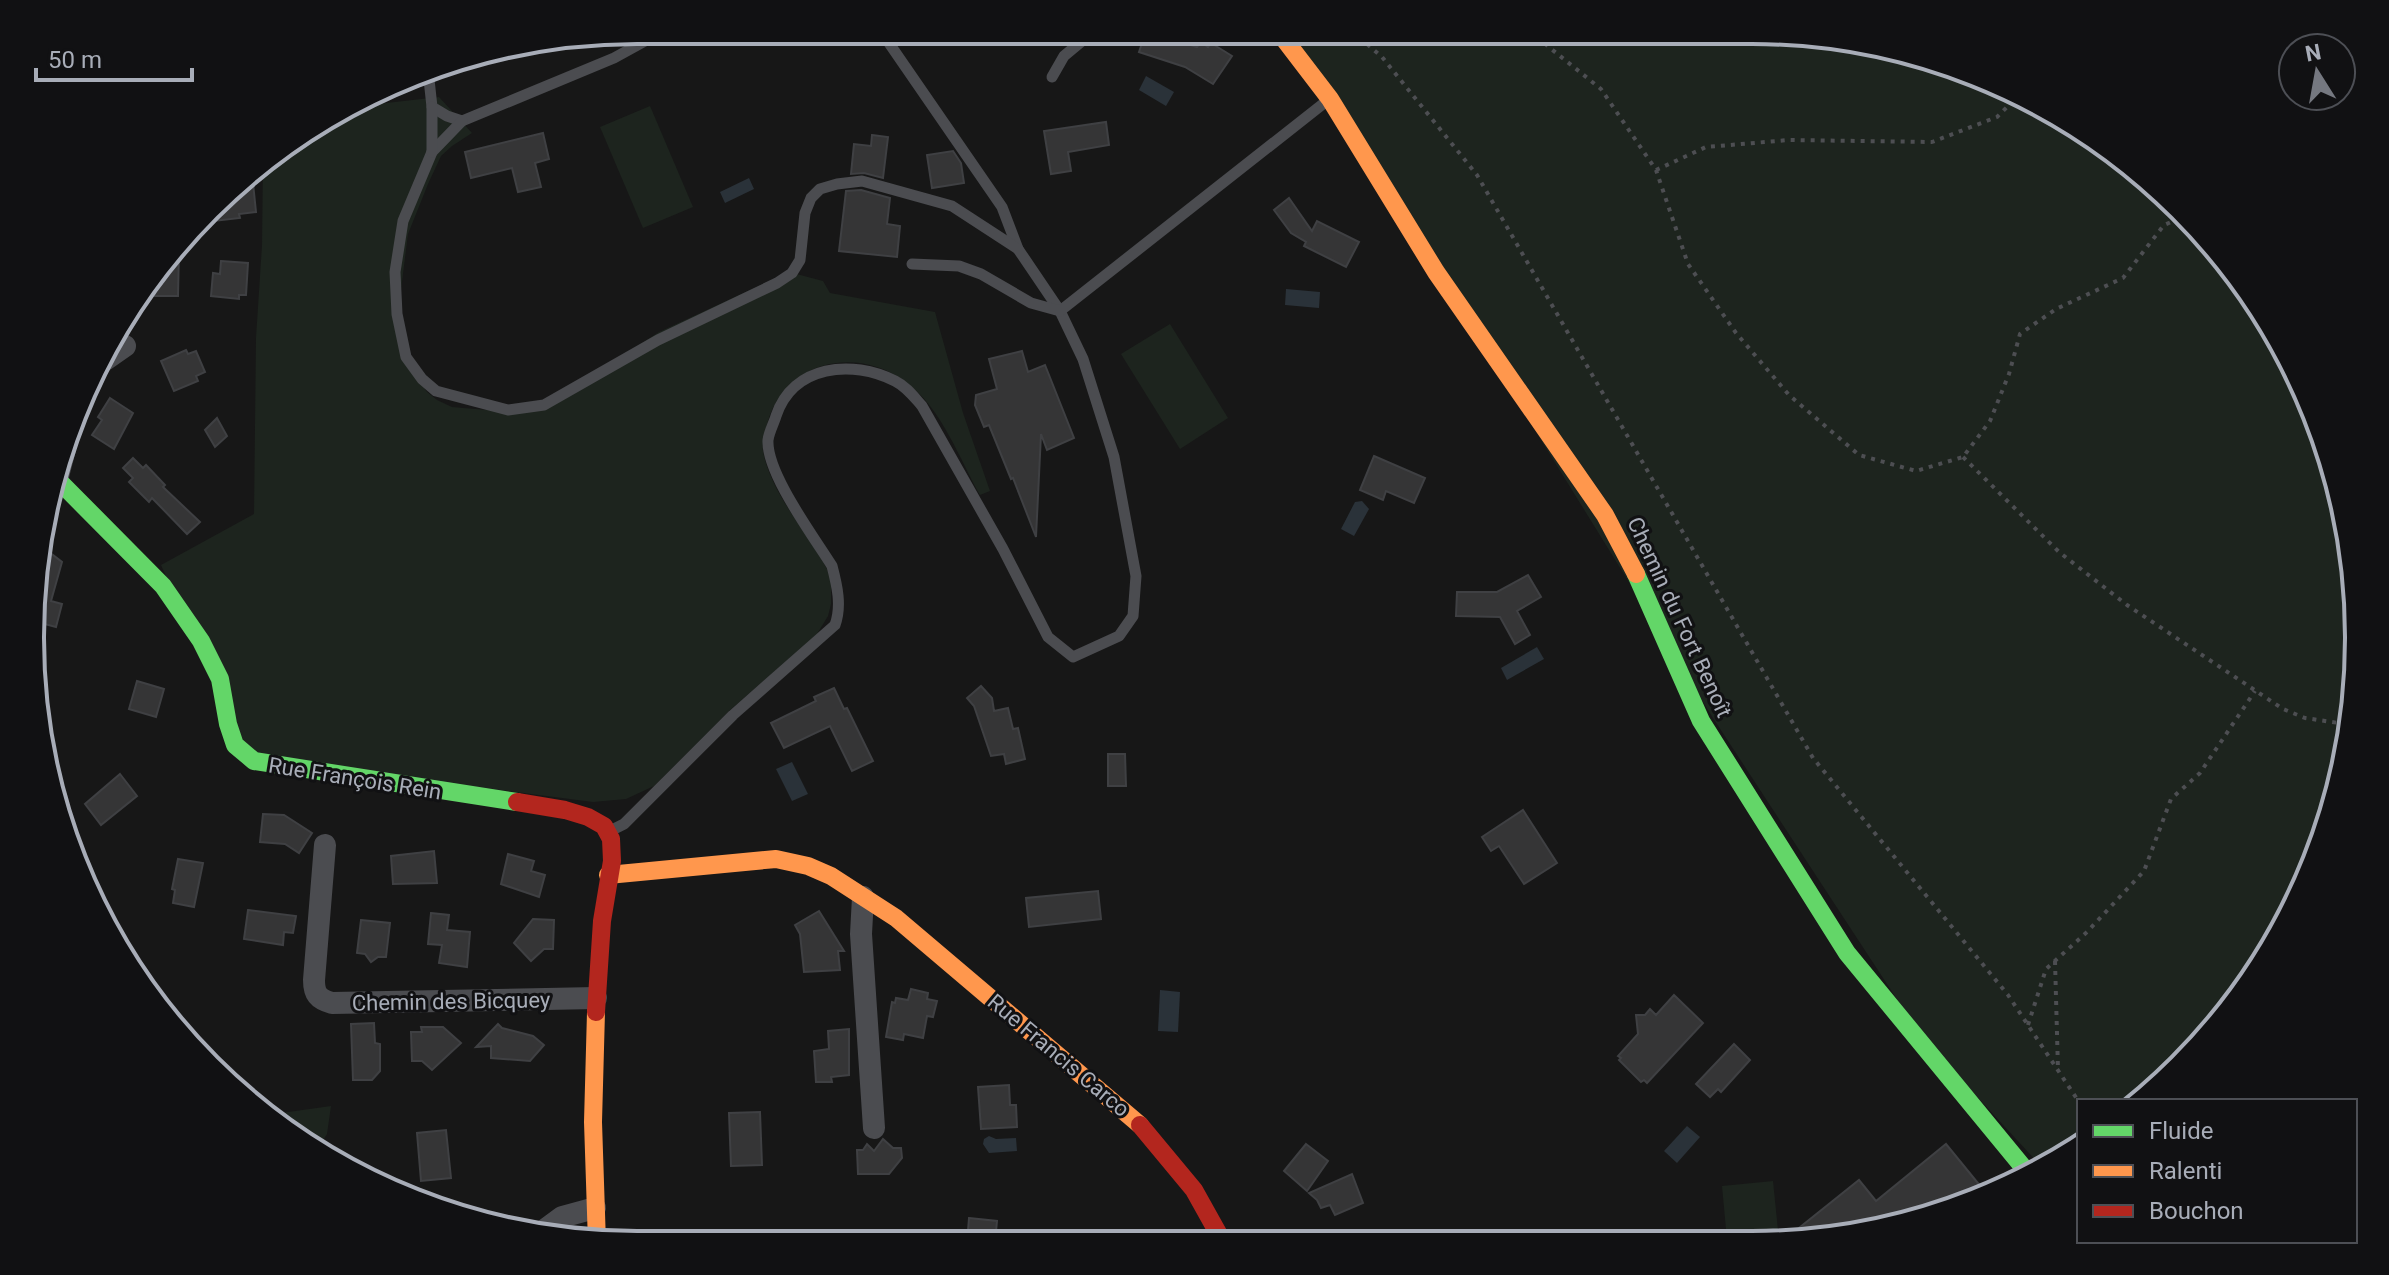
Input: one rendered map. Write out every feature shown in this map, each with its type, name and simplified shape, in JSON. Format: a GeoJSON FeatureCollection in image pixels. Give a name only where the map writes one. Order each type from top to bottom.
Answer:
{"type":"FeatureCollection","features":[{"type":"Feature","properties":{"kind":"street","name":"Chemin du Fort Benoît"},"geometry":{"type":"LineString","coordinates":[[1288,44],[1330,99],[1444,284],[1605,515],[1635,571],[1701,721],[1847,953],[2022,1166]]}},
{"type":"Feature","properties":{"kind":"street"},"geometry":{"type":"LineString","coordinates":[[119,350],[125,346]]}},
{"type":"Feature","properties":{"kind":"street","name":"Rue François Rein"},"geometry":{"type":"LineString","coordinates":[[63,486],[163,586],[201,641],[220,679],[235,745],[254,761],[565,810],[597,821],[609,832]]}},
{"type":"Feature","properties":{"kind":"street"},"geometry":{"type":"LineString","coordinates":[[596,1230],[596,998],[602,914],[612,848],[609,832]]}},
{"type":"Feature","properties":{"kind":"street","name":"Chemin des Bicquey"},"geometry":{"type":"LineString","coordinates":[[325,845],[314,980],[314,992],[321,1000],[332,1003],[596,998]]}},
{"type":"Feature","properties":{"kind":"street","name":"Rue Francis Carco"},"geometry":{"type":"LineString","coordinates":[[608,875],[776,859],[819,871],[896,918],[1129,1114],[1151,1135],[1209,1211],[1218,1231]]}},
{"type":"Feature","properties":{"kind":"street"},"geometry":{"type":"LineString","coordinates":[[863,897],[861,934],[874,1128]]}},
{"type":"Feature","properties":{"kind":"street"},"geometry":{"type":"LineString","coordinates":[[552,1225],[562,1217],[595,1208]]}},
{"type":"Feature","properties":{"kind":"lane"},"geometry":{"type":"LineString","coordinates":[[640,44],[614,58],[462,121],[432,152],[403,221],[395,272],[397,314],[406,357],[422,379],[436,391],[508,410],[544,405],[658,340],[777,283],[792,273],[800,260],[805,213],[811,198],[820,189],[862,181],[919,196],[952,206],[1018,249]]}},
{"type":"Feature","properties":{"kind":"lane"},"geometry":{"type":"LineString","coordinates":[[609,832],[624,824],[733,715],[835,625],[839,614],[832,566],[776,474],[768,440],[788,392],[804,379],[823,371],[862,369],[895,381],[910,391],[922,406],[996,536],[1048,637],[1073,657],[1119,636],[1133,616],[1136,576],[1114,457],[1083,359],[1060,311],[1018,249],[1002,207],[890,44]]}},
{"type":"Feature","properties":{"kind":"lane"},"geometry":{"type":"LineString","coordinates":[[1052,77],[1064,56],[1078,44]]}},
{"type":"Feature","properties":{"kind":"lane"},"geometry":{"type":"LineString","coordinates":[[429,82],[432,152]]}},
{"type":"Feature","properties":{"kind":"lane"},"geometry":{"type":"LineString","coordinates":[[1060,311],[1330,99]]}},
{"type":"Feature","properties":{"kind":"lane"},"geometry":{"type":"LineString","coordinates":[[432,107],[462,121]]}},
{"type":"Feature","properties":{"kind":"lane"},"geometry":{"type":"LineString","coordinates":[[912,264],[959,266],[981,274],[1031,303],[1060,311]]}},
{"type":"Feature","properties":{"kind":"path"},"geometry":{"type":"LineString","coordinates":[[1367,44],[1382,57],[1477,175],[1813,758],[2008,995],[2077,1099]]}},
{"type":"Feature","properties":{"kind":"path"},"geometry":{"type":"LineString","coordinates":[[1545,44],[1601,89],[1656,170],[1688,264],[1736,333],[1789,395],[1859,455],[1916,471],[1963,457],[1990,421],[2009,374],[2020,334],[2056,309],[2123,278],[2164,225],[2174,221]]}},
{"type":"Feature","properties":{"kind":"path"},"geometry":{"type":"LineString","coordinates":[[1656,170],[1706,147],[1789,140],[1932,142],[1997,117],[2011,103]]}},
{"type":"Feature","properties":{"kind":"path"},"geometry":{"type":"LineString","coordinates":[[1963,457],[2059,552],[2127,605],[2283,709],[2305,718],[2339,723]]}},
{"type":"Feature","properties":{"kind":"path"},"geometry":{"type":"LineString","coordinates":[[2028,1025],[2046,969],[2087,932],[2144,871],[2171,799],[2200,773],[2255,691]]}},
{"type":"Feature","properties":{"kind":"path"},"geometry":{"type":"LineString","coordinates":[[2055,961],[2058,1071]]}},
{"type":"Feature","properties":{"kind":"shaded area"},"geometry":{"type":"Polygon","coordinates":[[[1296,44],[1790,45],[1867,55],[1905,64],[1979,89],[2014,105],[2081,144],[2143,191],[2171,218],[2198,246],[2245,308],[2284,375],[2300,410],[2314,447],[2334,522],[2344,599],[2344,676],[2340,715],[2334,753],[2314,828],[2284,900],[2265,934],[2245,967],[2198,1029],[2124,1099],[2077,1099],[2077,1133],[2034,1159],[1921,1036],[1713,718],[1296,44]]]}},
{"type":"Feature","properties":{"kind":"shaded area"},"geometry":{"type":"Polygon","coordinates":[[[1146,76],[1174,92],[1166,106],[1139,90],[1146,76]]]}},
{"type":"Feature","properties":{"kind":"shaded area"},"geometry":{"type":"Polygon","coordinates":[[[439,97],[472,133],[441,156],[428,184],[408,234],[400,298],[403,333],[413,373],[427,392],[452,407],[487,410],[535,404],[591,376],[659,332],[789,272],[823,281],[830,293],[935,312],[963,413],[990,491],[980,495],[930,406],[907,383],[888,371],[868,364],[847,362],[807,372],[791,384],[777,400],[768,421],[763,451],[781,497],[827,569],[831,582],[828,616],[817,634],[729,711],[654,786],[626,799],[593,802],[248,757],[161,565],[254,514],[256,338],[263,178],[308,144],[377,104],[439,97]]]}},
{"type":"Feature","properties":{"kind":"shaded area"},"geometry":{"type":"Polygon","coordinates":[[[650,106],[693,207],[643,228],[600,127],[650,106]]]}},
{"type":"Feature","properties":{"kind":"shaded area"},"geometry":{"type":"Polygon","coordinates":[[[749,178],[754,189],[725,203],[720,192],[749,178]]]}},
{"type":"Feature","properties":{"kind":"shaded area"},"geometry":{"type":"Polygon","coordinates":[[[1286,289],[1320,292],[1319,308],[1285,305],[1286,289]]]}},
{"type":"Feature","properties":{"kind":"shaded area"},"geometry":{"type":"Polygon","coordinates":[[[1170,324],[1228,418],[1180,449],[1121,354],[1170,324]]]}},
{"type":"Feature","properties":{"kind":"shaded area"},"geometry":{"type":"Polygon","coordinates":[[[1362,501],[1369,509],[1354,536],[1341,529],[1355,502],[1362,501]]]}},
{"type":"Feature","properties":{"kind":"shaded area"},"geometry":{"type":"Polygon","coordinates":[[[1537,647],[1544,659],[1507,680],[1501,668],[1537,647]]]}},
{"type":"Feature","properties":{"kind":"shaded area"},"geometry":{"type":"Polygon","coordinates":[[[792,762],[808,794],[792,801],[776,769],[792,762]]]}},
{"type":"Feature","properties":{"kind":"shaded area"},"geometry":{"type":"Polygon","coordinates":[[[1160,990],[1180,992],[1178,1032],[1158,1031],[1160,990]]]}},
{"type":"Feature","properties":{"kind":"shaded area"},"geometry":{"type":"Polygon","coordinates":[[[331,1106],[327,1134],[323,1140],[283,1113],[331,1106]]]}},
{"type":"Feature","properties":{"kind":"shaded area"},"geometry":{"type":"Polygon","coordinates":[[[1687,1126],[1700,1137],[1677,1163],[1664,1151],[1687,1126]]]}},
{"type":"Feature","properties":{"kind":"shaded area"},"geometry":{"type":"Polygon","coordinates":[[[989,1136],[996,1139],[1016,1138],[1017,1151],[989,1153],[983,1144],[989,1136]]]}},
{"type":"Feature","properties":{"kind":"shaded area"},"geometry":{"type":"Polygon","coordinates":[[[1773,1181],[1778,1230],[1726,1231],[1722,1186],[1773,1181]]]}},
{"type":"Feature","properties":{"kind":"building"},"geometry":{"type":"Polygon","coordinates":[[[1142,44],[1187,44],[1197,47],[1204,44],[1208,47],[1213,44],[1232,56],[1213,84],[1185,67],[1139,52],[1142,44]]]}},
{"type":"Feature","properties":{"kind":"building"},"geometry":{"type":"Polygon","coordinates":[[[1106,122],[1109,145],[1068,152],[1071,171],[1051,174],[1044,131],[1106,122]]]}},
{"type":"Feature","properties":{"kind":"building"},"geometry":{"type":"Polygon","coordinates":[[[543,133],[549,159],[535,163],[541,187],[518,192],[512,168],[471,178],[465,152],[543,133]]]}},
{"type":"Feature","properties":{"kind":"building"},"geometry":{"type":"Polygon","coordinates":[[[872,135],[888,137],[883,178],[864,173],[851,174],[854,144],[871,146],[872,135]]]}},
{"type":"Feature","properties":{"kind":"building"},"geometry":{"type":"Polygon","coordinates":[[[953,151],[961,163],[964,183],[932,188],[927,155],[953,151]]]}},
{"type":"Feature","properties":{"kind":"building"},"geometry":{"type":"Polygon","coordinates":[[[253,185],[256,212],[239,214],[240,218],[215,221],[253,185]]]}},
{"type":"Feature","properties":{"kind":"building"},"geometry":{"type":"Polygon","coordinates":[[[861,190],[890,198],[887,224],[900,226],[897,257],[839,251],[846,191],[861,190]]]}},
{"type":"Feature","properties":{"kind":"building"},"geometry":{"type":"Polygon","coordinates":[[[1289,198],[1312,231],[1317,221],[1359,242],[1346,267],[1304,246],[1306,242],[1291,233],[1274,210],[1289,198]]]}},
{"type":"Feature","properties":{"kind":"building"},"geometry":{"type":"Polygon","coordinates":[[[179,261],[178,296],[155,296],[155,293],[179,261]]]}},
{"type":"Feature","properties":{"kind":"building"},"geometry":{"type":"Polygon","coordinates":[[[221,261],[248,263],[246,295],[239,295],[239,299],[211,296],[213,273],[220,274],[221,261]]]}},
{"type":"Feature","properties":{"kind":"building"},"geometry":{"type":"Polygon","coordinates":[[[186,350],[188,354],[196,351],[205,372],[196,376],[198,381],[174,391],[161,361],[186,350]]]}},
{"type":"Feature","properties":{"kind":"building"},"geometry":{"type":"Polygon","coordinates":[[[1022,351],[1028,372],[1045,365],[1074,438],[1047,450],[1041,434],[1036,537],[989,425],[984,427],[975,405],[976,395],[997,389],[989,359],[1022,351]]]}},
{"type":"Feature","properties":{"kind":"building"},"geometry":{"type":"Polygon","coordinates":[[[110,398],[133,413],[114,449],[92,435],[102,420],[98,417],[110,398]]]}},
{"type":"Feature","properties":{"kind":"building"},"geometry":{"type":"Polygon","coordinates":[[[217,418],[227,436],[215,447],[205,430],[217,418]]]}},
{"type":"Feature","properties":{"kind":"building"},"geometry":{"type":"Polygon","coordinates":[[[1374,456],[1425,478],[1414,503],[1386,491],[1383,500],[1360,490],[1374,456]]]}},
{"type":"Feature","properties":{"kind":"building"},"geometry":{"type":"Polygon","coordinates":[[[133,458],[143,468],[146,465],[165,485],[163,487],[200,522],[187,534],[152,498],[149,502],[129,482],[133,478],[123,468],[133,458]]]}},
{"type":"Feature","properties":{"kind":"building"},"geometry":{"type":"Polygon","coordinates":[[[50,553],[62,562],[51,601],[62,604],[56,627],[44,624],[50,553]]]}},
{"type":"Feature","properties":{"kind":"building"},"geometry":{"type":"Polygon","coordinates":[[[1528,575],[1541,597],[1517,611],[1530,635],[1515,644],[1500,617],[1456,616],[1457,592],[1497,592],[1528,575]]]}},
{"type":"Feature","properties":{"kind":"building"},"geometry":{"type":"Polygon","coordinates":[[[137,681],[164,689],[156,717],[129,709],[137,681]]]}},
{"type":"Feature","properties":{"kind":"building"},"geometry":{"type":"Polygon","coordinates":[[[981,686],[992,698],[994,711],[1008,708],[1013,729],[1018,728],[1025,759],[1006,764],[1004,754],[991,756],[974,706],[967,698],[981,686]]]}},
{"type":"Feature","properties":{"kind":"building"},"geometry":{"type":"Polygon","coordinates":[[[834,688],[873,761],[852,771],[830,726],[784,748],[771,723],[816,701],[814,697],[834,688]]]}},
{"type":"Feature","properties":{"kind":"building"},"geometry":{"type":"Polygon","coordinates":[[[1108,754],[1125,754],[1126,786],[1108,786],[1108,754]]]}},
{"type":"Feature","properties":{"kind":"building"},"geometry":{"type":"Polygon","coordinates":[[[120,774],[137,796],[101,825],[85,804],[120,774]]]}},
{"type":"Feature","properties":{"kind":"building"},"geometry":{"type":"Polygon","coordinates":[[[1523,810],[1557,863],[1524,884],[1499,846],[1491,851],[1482,837],[1523,810]]]}},
{"type":"Feature","properties":{"kind":"building"},"geometry":{"type":"Polygon","coordinates":[[[263,814],[284,815],[312,833],[299,853],[285,844],[260,842],[263,814]]]}},
{"type":"Feature","properties":{"kind":"building"},"geometry":{"type":"Polygon","coordinates":[[[434,851],[437,883],[393,884],[391,856],[434,851]]]}},
{"type":"Feature","properties":{"kind":"building"},"geometry":{"type":"Polygon","coordinates":[[[508,854],[534,861],[531,871],[545,875],[539,897],[501,884],[508,854]]]}},
{"type":"Feature","properties":{"kind":"building"},"geometry":{"type":"Polygon","coordinates":[[[178,859],[203,863],[194,907],[173,903],[175,890],[172,889],[178,859]]]}},
{"type":"Feature","properties":{"kind":"building"},"geometry":{"type":"Polygon","coordinates":[[[1098,891],[1101,919],[1029,927],[1026,898],[1098,891]]]}},
{"type":"Feature","properties":{"kind":"building"},"geometry":{"type":"Polygon","coordinates":[[[248,910],[296,916],[293,933],[284,932],[283,945],[244,939],[248,910]]]}},
{"type":"Feature","properties":{"kind":"building"},"geometry":{"type":"Polygon","coordinates":[[[819,911],[844,951],[838,951],[840,970],[804,972],[800,934],[795,925],[819,911]]]}},
{"type":"Feature","properties":{"kind":"building"},"geometry":{"type":"Polygon","coordinates":[[[431,913],[449,915],[447,930],[470,932],[467,967],[439,963],[442,945],[428,944],[431,913]]]}},
{"type":"Feature","properties":{"kind":"building"},"geometry":{"type":"Polygon","coordinates":[[[533,919],[554,920],[553,949],[544,949],[531,961],[514,943],[533,919]]]}},
{"type":"Feature","properties":{"kind":"building"},"geometry":{"type":"Polygon","coordinates":[[[361,920],[390,923],[386,957],[378,957],[371,962],[365,954],[357,953],[361,920]]]}},
{"type":"Feature","properties":{"kind":"building"},"geometry":{"type":"Polygon","coordinates":[[[911,989],[928,993],[927,999],[937,1001],[933,1017],[927,1016],[923,1038],[904,1034],[903,1040],[886,1037],[892,1002],[895,1003],[896,998],[908,1000],[911,989]]]}},
{"type":"Feature","properties":{"kind":"building"},"geometry":{"type":"Polygon","coordinates":[[[1674,995],[1703,1023],[1647,1083],[1644,1080],[1641,1082],[1618,1056],[1638,1034],[1636,1015],[1645,1015],[1650,1009],[1656,1015],[1674,995]]]}},
{"type":"Feature","properties":{"kind":"building"},"geometry":{"type":"Polygon","coordinates":[[[374,1023],[375,1043],[380,1044],[380,1071],[372,1080],[353,1080],[351,1024],[374,1023]]]}},
{"type":"Feature","properties":{"kind":"building"},"geometry":{"type":"Polygon","coordinates":[[[498,1024],[502,1028],[533,1036],[544,1045],[530,1061],[491,1058],[491,1046],[476,1047],[498,1024]]]}},
{"type":"Feature","properties":{"kind":"building"},"geometry":{"type":"Polygon","coordinates":[[[421,1027],[443,1027],[461,1043],[432,1070],[422,1061],[412,1061],[411,1032],[422,1032],[421,1027]]]}},
{"type":"Feature","properties":{"kind":"building"},"geometry":{"type":"Polygon","coordinates":[[[849,1029],[849,1075],[831,1077],[832,1082],[816,1082],[814,1051],[829,1049],[828,1031],[849,1029]]]}},
{"type":"Feature","properties":{"kind":"building"},"geometry":{"type":"Polygon","coordinates":[[[1734,1044],[1750,1060],[1721,1092],[1718,1089],[1710,1097],[1696,1084],[1734,1044]]]}},
{"type":"Feature","properties":{"kind":"building"},"geometry":{"type":"Polygon","coordinates":[[[1009,1085],[1010,1105],[1016,1105],[1017,1127],[981,1129],[978,1087],[1009,1085]]]}},
{"type":"Feature","properties":{"kind":"building"},"geometry":{"type":"Polygon","coordinates":[[[760,1112],[762,1165],[731,1166],[729,1113],[760,1112]]]}},
{"type":"Feature","properties":{"kind":"building"},"geometry":{"type":"Polygon","coordinates":[[[446,1130],[451,1178],[421,1181],[417,1133],[446,1130]]]}},
{"type":"Feature","properties":{"kind":"building"},"geometry":{"type":"Polygon","coordinates":[[[883,1139],[893,1148],[901,1148],[902,1158],[889,1174],[858,1174],[857,1150],[863,1150],[867,1144],[874,1151],[883,1139]]]}},
{"type":"Feature","properties":{"kind":"building"},"geometry":{"type":"Polygon","coordinates":[[[1306,1144],[1328,1161],[1307,1191],[1284,1171],[1306,1144]]]}},
{"type":"Feature","properties":{"kind":"building"},"geometry":{"type":"Polygon","coordinates":[[[1946,1144],[1980,1186],[1942,1200],[1867,1220],[1799,1228],[1859,1180],[1876,1201],[1946,1144]]]}},
{"type":"Feature","properties":{"kind":"building"},"geometry":{"type":"Polygon","coordinates":[[[1352,1174],[1363,1203],[1335,1215],[1330,1205],[1321,1208],[1309,1193],[1352,1174]]]}},
{"type":"Feature","properties":{"kind":"building"},"geometry":{"type":"Polygon","coordinates":[[[969,1218],[997,1221],[996,1231],[968,1231],[969,1218]]]}},
{"type":"Feature","properties":{"kind":"traffic: fast"},"geometry":{"type":"LineString","coordinates":[[64,486],[163,586],[201,641],[220,679],[235,745],[254,761],[517,802]]}},
{"type":"Feature","properties":{"kind":"traffic: fast"},"geometry":{"type":"LineString","coordinates":[[1636,574],[1701,721],[1847,953],[2022,1166]]}},
{"type":"Feature","properties":{"kind":"traffic: slow"},"geometry":{"type":"LineString","coordinates":[[1288,44],[1330,99],[1436,272],[1605,515],[1636,574]]}},
{"type":"Feature","properties":{"kind":"traffic: slow"},"geometry":{"type":"LineString","coordinates":[[608,875],[776,859],[808,866],[831,876],[896,918],[1140,1125]]}},
{"type":"Feature","properties":{"kind":"traffic: slow"},"geometry":{"type":"LineString","coordinates":[[596,1012],[593,1122],[597,1230]]}},
{"type":"Feature","properties":{"kind":"traffic: jam"},"geometry":{"type":"LineString","coordinates":[[517,802],[588,817],[604,826],[611,839],[612,861],[602,921],[596,1012]]}},
{"type":"Feature","properties":{"kind":"traffic: jam"},"geometry":{"type":"LineString","coordinates":[[1140,1125],[1194,1190],[1217,1231]]}}]}
